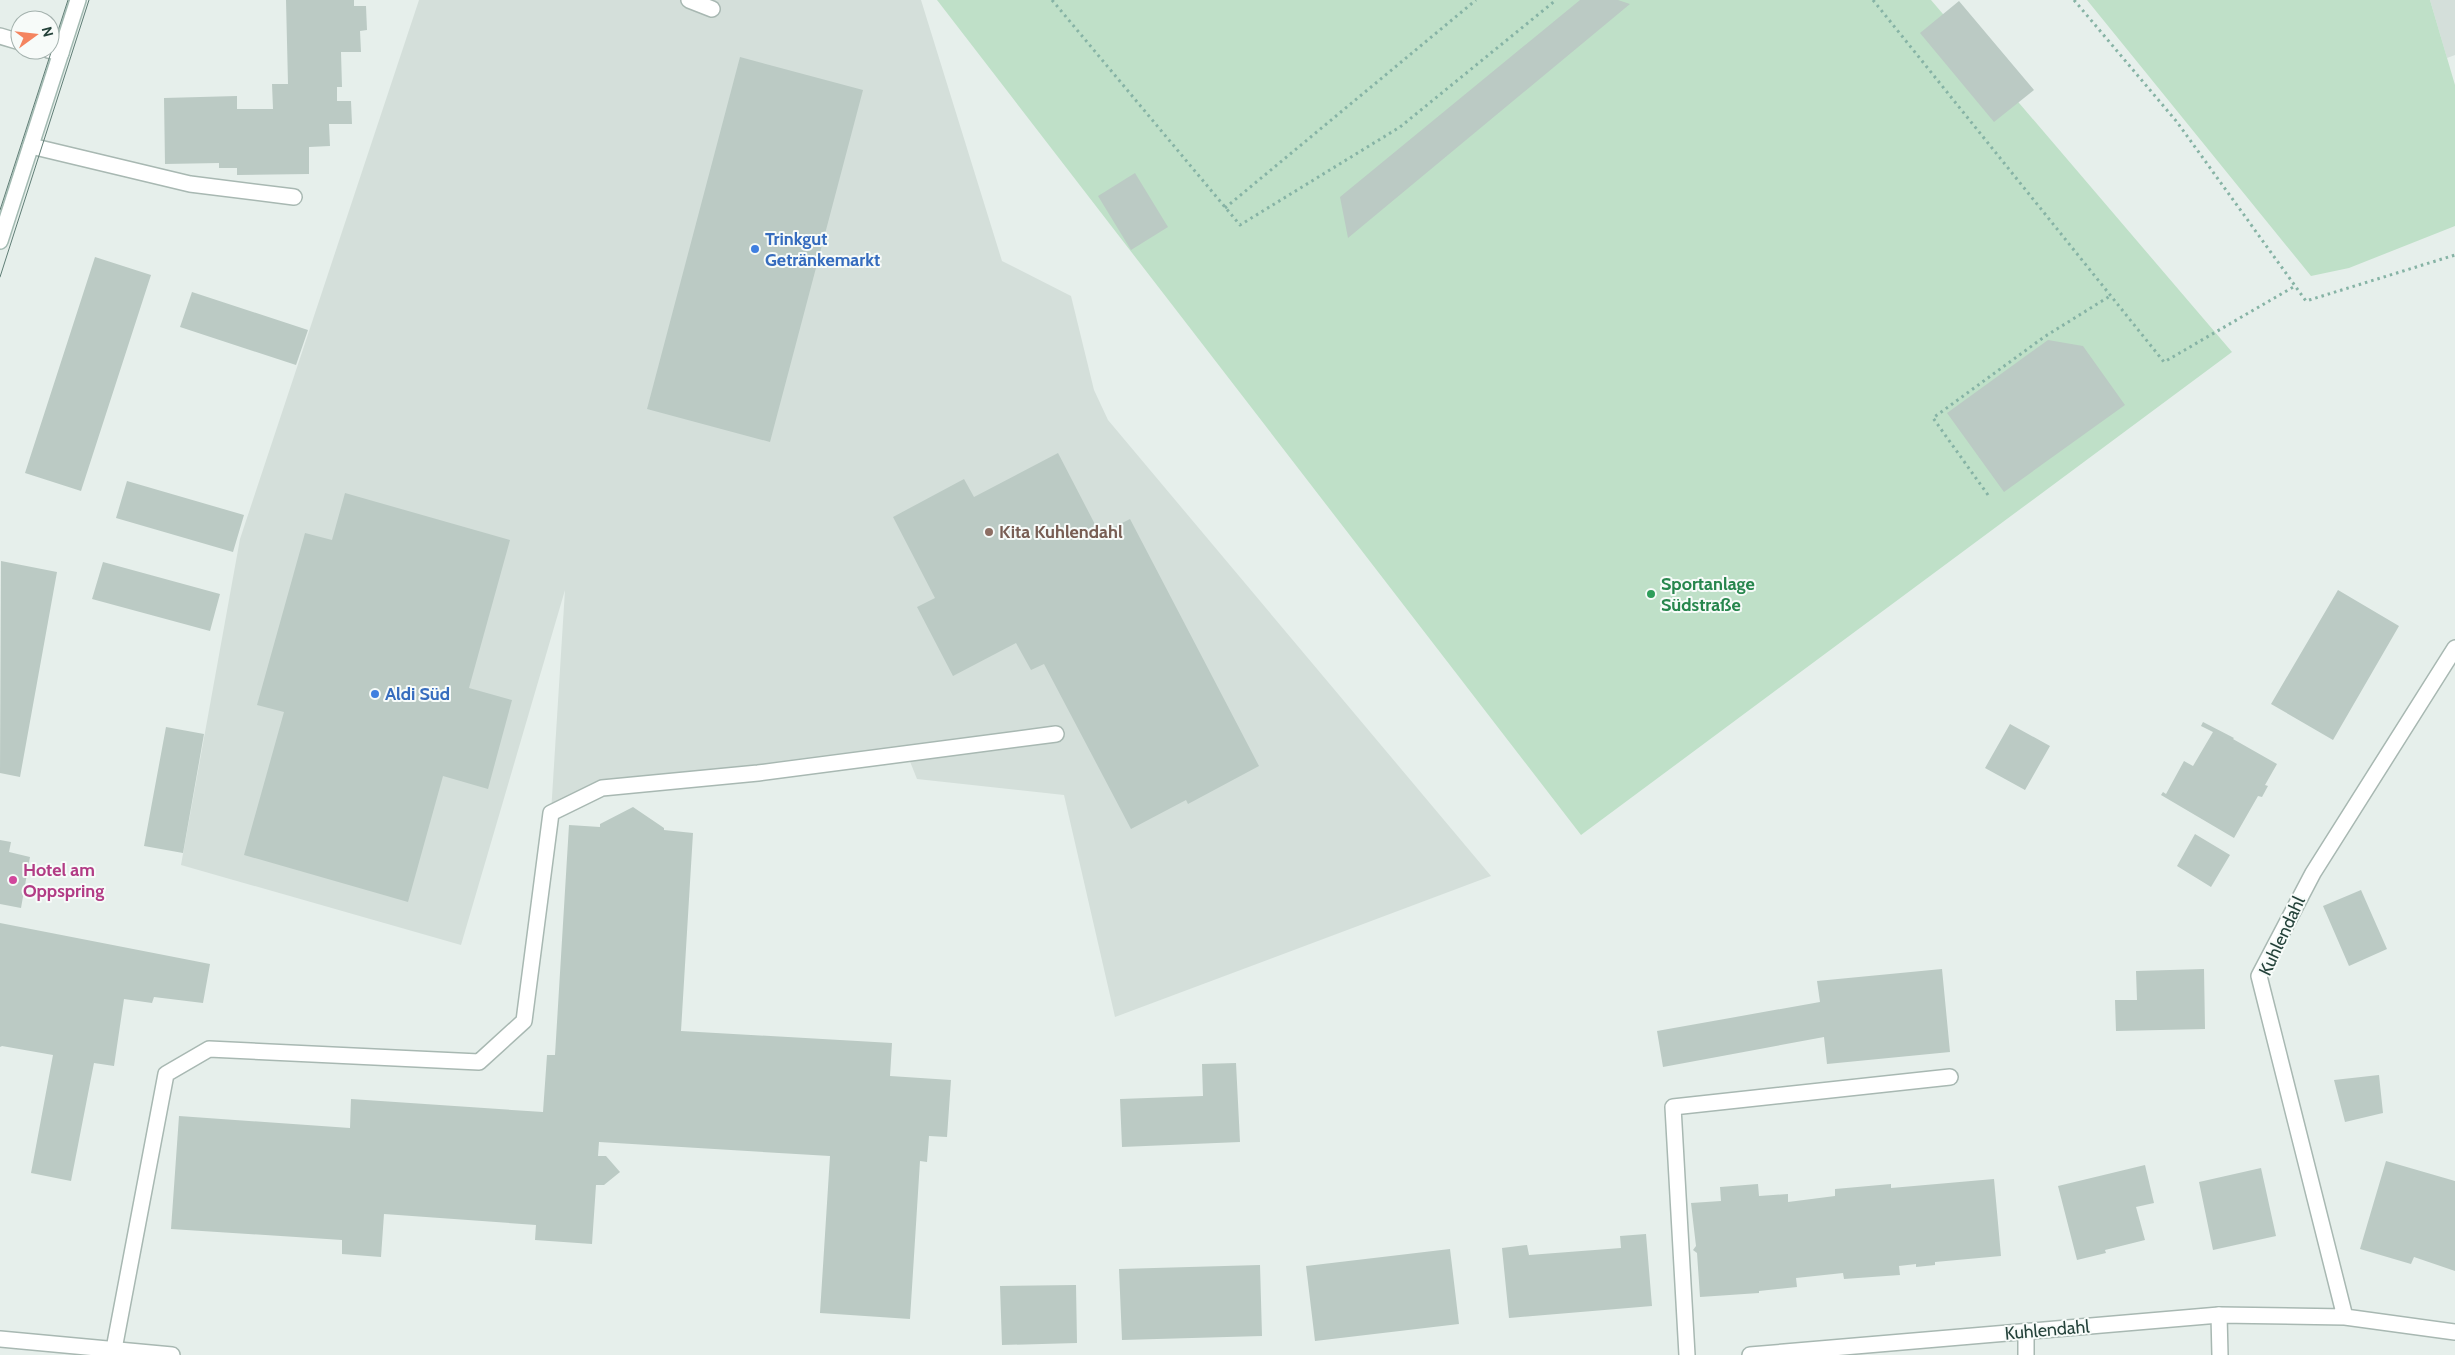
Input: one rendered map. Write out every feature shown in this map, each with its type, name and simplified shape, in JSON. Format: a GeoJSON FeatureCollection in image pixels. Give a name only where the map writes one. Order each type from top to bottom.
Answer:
{"type":"FeatureCollection","features":[{"type":"Feature","properties":{"kind":"street"},"geometry":{"type":"LineString","coordinates":[[60,39],[78,0]]}},
{"type":"Feature","properties":{"kind":"street"},"geometry":{"type":"LineString","coordinates":[[689,0],[712,8]]}},
{"type":"Feature","properties":{"kind":"street"},"geometry":{"type":"LineString","coordinates":[[0,241],[31,146],[52,60]]}},
{"type":"Feature","properties":{"kind":"street"},"geometry":{"type":"LineString","coordinates":[[31,146],[190,184],[294,197]]}},
{"type":"Feature","properties":{"kind":"street","name":"Kuhlendahl"},"geometry":{"type":"LineString","coordinates":[[2345,1317],[2259,976],[2313,873],[2455,648]]}},
{"type":"Feature","properties":{"kind":"street"},"geometry":{"type":"LineString","coordinates":[[114,1348],[166,1074],[209,1049],[479,1062],[524,1021],[551,813],[602,788],[758,773],[1056,734]]}},
{"type":"Feature","properties":{"kind":"street"},"geometry":{"type":"LineString","coordinates":[[1686,1355],[1673,1107],[1950,1076]]}},
{"type":"Feature","properties":{"kind":"street"},"geometry":{"type":"LineString","coordinates":[[2219,1315],[2220,1355]]}},
{"type":"Feature","properties":{"kind":"street","name":"Kuhlendahl"},"geometry":{"type":"LineString","coordinates":[[1750,1355],[2219,1315],[2345,1317],[2455,1332]]}},
{"type":"Feature","properties":{"kind":"street"},"geometry":{"type":"LineString","coordinates":[[2026,1331],[2026,1355]]}},
{"type":"Feature","properties":{"kind":"street"},"geometry":{"type":"LineString","coordinates":[[0,1339],[114,1348],[172,1355]]}},
{"type":"Feature","properties":{"kind":"path"},"geometry":{"type":"LineString","coordinates":[[1052,0],[1240,225],[1400,127],[1556,0]]}},
{"type":"Feature","properties":{"kind":"path"},"geometry":{"type":"LineString","coordinates":[[1226,208],[1476,0]]}},
{"type":"Feature","properties":{"kind":"path"},"geometry":{"type":"LineString","coordinates":[[1873,0],[2164,362],[2296,286]]}},
{"type":"Feature","properties":{"kind":"path"},"geometry":{"type":"LineString","coordinates":[[2074,0],[2177,122],[2306,300],[2455,255]]}},
{"type":"Feature","properties":{"kind":"path"},"geometry":{"type":"LineString","coordinates":[[1988,495],[1933,418],[2044,337],[2110,296]]}},
{"type":"Feature","properties":{"kind":"shaded area"},"geometry":{"type":"Polygon","coordinates":[[[419,0],[921,0],[1002,261],[1071,296],[1094,390],[1108,420],[1491,876],[1115,1017],[1064,795],[917,779],[907,754],[602,788],[551,813],[565,590],[461,945],[181,865],[240,539],[419,0]]]}},
{"type":"Feature","properties":{"kind":"shaded area"},"geometry":{"type":"Polygon","coordinates":[[[2430,0],[2455,0],[2455,55],[2447,58],[2430,0]]]}},
{"type":"Feature","properties":{"kind":"green space","name":"Sportanlage Südstraße"},"geometry":{"type":"Polygon","coordinates":[[[937,0],[1931,0],[2232,352],[1581,835],[937,0]]]}},
{"type":"Feature","properties":{"kind":"green space"},"geometry":{"type":"Polygon","coordinates":[[[2087,0],[2430,0],[2455,85],[2455,226],[2349,268],[2311,276],[2087,0]]]}},
{"type":"Feature","properties":{"kind":"building"},"geometry":{"type":"Polygon","coordinates":[[[286,0],[354,0],[354,6],[366,6],[367,30],[360,31],[361,52],[341,52],[342,87],[337,87],[337,101],[351,101],[352,124],[329,124],[330,146],[309,147],[309,174],[237,175],[237,168],[219,168],[219,163],[165,164],[164,98],[237,96],[237,109],[273,109],[272,84],[288,84],[286,0]]]}},
{"type":"Feature","properties":{"kind":"building"},"geometry":{"type":"Polygon","coordinates":[[[1580,0],[1618,0],[1630,4],[1348,238],[1340,197],[1580,0]]]}},
{"type":"Feature","properties":{"kind":"building"},"geometry":{"type":"Polygon","coordinates":[[[1959,1],[2034,90],[1994,122],[1920,33],[1959,1]]]}},
{"type":"Feature","properties":{"kind":"building","name":"Trinkgut Getränkemarkt"},"geometry":{"type":"Polygon","coordinates":[[[740,57],[863,90],[770,442],[647,409],[740,57]]]}},
{"type":"Feature","properties":{"kind":"building"},"geometry":{"type":"Polygon","coordinates":[[[1135,173],[1168,227],[1131,250],[1098,196],[1135,173]]]}},
{"type":"Feature","properties":{"kind":"building"},"geometry":{"type":"Polygon","coordinates":[[[95,257],[151,275],[81,491],[25,473],[95,257]]]}},
{"type":"Feature","properties":{"kind":"building"},"geometry":{"type":"Polygon","coordinates":[[[192,292],[308,330],[296,365],[180,327],[192,292]]]}},
{"type":"Feature","properties":{"kind":"building"},"geometry":{"type":"Polygon","coordinates":[[[2048,340],[2083,346],[2125,405],[2004,492],[1947,413],[2048,340]]]}},
{"type":"Feature","properties":{"kind":"building"},"geometry":{"type":"Polygon","coordinates":[[[1058,453],[1100,534],[1130,519],[1259,766],[1188,804],[1186,800],[1131,829],[1044,664],[1031,670],[1016,643],[953,676],[917,607],[935,598],[893,517],[964,479],[974,497],[1058,453]]]}},
{"type":"Feature","properties":{"kind":"building"},"geometry":{"type":"Polygon","coordinates":[[[127,481],[244,515],[233,552],[116,518],[127,481]]]}},
{"type":"Feature","properties":{"kind":"building","name":"Aldi Süd"},"geometry":{"type":"Polygon","coordinates":[[[345,493],[510,540],[469,688],[512,700],[488,789],[443,776],[408,902],[244,855],[284,712],[257,705],[305,533],[332,540],[345,493]]]}},
{"type":"Feature","properties":{"kind":"building"},"geometry":{"type":"Polygon","coordinates":[[[1,561],[57,572],[20,777],[0,773],[1,561]]]}},
{"type":"Feature","properties":{"kind":"building"},"geometry":{"type":"Polygon","coordinates":[[[103,562],[220,594],[210,631],[92,599],[103,562]]]}},
{"type":"Feature","properties":{"kind":"building"},"geometry":{"type":"Polygon","coordinates":[[[2338,590],[2399,626],[2333,740],[2271,704],[2338,590]]]}},
{"type":"Feature","properties":{"kind":"building"},"geometry":{"type":"Polygon","coordinates":[[[2203,722],[2277,764],[2265,785],[2268,786],[2262,797],[2258,796],[2234,838],[2161,795],[2163,792],[2166,794],[2184,761],[2193,766],[2213,732],[2201,726],[2203,722]]]}},
{"type":"Feature","properties":{"kind":"building"},"geometry":{"type":"Polygon","coordinates":[[[2010,724],[2050,746],[2025,790],[1985,768],[2010,724]]]}},
{"type":"Feature","properties":{"kind":"building"},"geometry":{"type":"Polygon","coordinates":[[[166,727],[204,734],[183,853],[144,846],[166,727]]]}},
{"type":"Feature","properties":{"kind":"building"},"geometry":{"type":"Polygon","coordinates":[[[633,807],[664,828],[664,830],[693,833],[681,1031],[892,1043],[890,1076],[951,1080],[947,1137],[929,1136],[927,1162],[920,1161],[910,1319],[820,1313],[830,1156],[599,1142],[598,1156],[606,1156],[620,1172],[604,1185],[596,1185],[592,1244],[535,1240],[536,1225],[384,1214],[381,1257],[342,1254],[342,1240],[171,1229],[179,1116],[350,1128],[351,1099],[543,1112],[547,1055],[555,1055],[569,825],[600,827],[600,824],[633,807]]]}},
{"type":"Feature","properties":{"kind":"building"},"geometry":{"type":"Polygon","coordinates":[[[2195,834],[2230,855],[2211,887],[2177,866],[2195,834]]]}},
{"type":"Feature","properties":{"kind":"building","name":"Hotel am Oppspring"},"geometry":{"type":"Polygon","coordinates":[[[0,840],[11,842],[9,852],[30,857],[21,908],[0,904],[0,840]]]}},
{"type":"Feature","properties":{"kind":"building"},"geometry":{"type":"Polygon","coordinates":[[[2361,890],[2387,949],[2349,966],[2323,906],[2361,890]]]}},
{"type":"Feature","properties":{"kind":"building"},"geometry":{"type":"Polygon","coordinates":[[[0,923],[210,964],[203,1003],[154,997],[152,1003],[124,999],[114,1066],[94,1063],[71,1181],[31,1173],[53,1055],[0,1047],[0,923]]]}},
{"type":"Feature","properties":{"kind":"building"},"geometry":{"type":"Polygon","coordinates":[[[1942,969],[1950,1052],[1827,1064],[1824,1037],[1663,1067],[1657,1031],[1820,1002],[1817,981],[1942,969]]]}},
{"type":"Feature","properties":{"kind":"building"},"geometry":{"type":"Polygon","coordinates":[[[2204,969],[2205,1029],[2116,1031],[2115,1000],[2137,1000],[2136,971],[2204,969]]]}},
{"type":"Feature","properties":{"kind":"building"},"geometry":{"type":"Polygon","coordinates":[[[1236,1063],[1240,1142],[1122,1147],[1120,1099],[1203,1096],[1202,1064],[1236,1063]]]}},
{"type":"Feature","properties":{"kind":"building"},"geometry":{"type":"Polygon","coordinates":[[[2379,1075],[2383,1113],[2345,1122],[2334,1080],[2379,1075]]]}},
{"type":"Feature","properties":{"kind":"building"},"geometry":{"type":"Polygon","coordinates":[[[2386,1161],[2455,1181],[2455,1271],[2414,1257],[2411,1264],[2360,1249],[2386,1161]]]}},
{"type":"Feature","properties":{"kind":"building"},"geometry":{"type":"Polygon","coordinates":[[[2145,1165],[2154,1203],[2136,1207],[2145,1240],[2105,1250],[2106,1253],[2077,1260],[2058,1186],[2145,1165]]]}},
{"type":"Feature","properties":{"kind":"building"},"geometry":{"type":"Polygon","coordinates":[[[2261,1168],[2276,1236],[2213,1250],[2199,1182],[2261,1168]]]}},
{"type":"Feature","properties":{"kind":"building"},"geometry":{"type":"Polygon","coordinates":[[[1994,1179],[2001,1256],[1935,1262],[1935,1265],[1916,1267],[1916,1264],[1899,1266],[1900,1275],[1844,1279],[1843,1273],[1796,1278],[1797,1287],[1759,1291],[1759,1293],[1700,1297],[1697,1253],[1693,1250],[1696,1246],[1691,1203],[1721,1201],[1720,1187],[1758,1184],[1759,1196],[1788,1194],[1788,1202],[1835,1196],[1835,1189],[1891,1184],[1891,1188],[1994,1179]]]}},
{"type":"Feature","properties":{"kind":"building"},"geometry":{"type":"Polygon","coordinates":[[[1646,1234],[1652,1306],[1509,1318],[1502,1248],[1527,1245],[1529,1255],[1621,1248],[1620,1236],[1646,1234]]]}},
{"type":"Feature","properties":{"kind":"building"},"geometry":{"type":"Polygon","coordinates":[[[1450,1249],[1459,1324],[1315,1341],[1306,1266],[1450,1249]]]}},
{"type":"Feature","properties":{"kind":"building"},"geometry":{"type":"Polygon","coordinates":[[[1260,1265],[1262,1336],[1122,1340],[1119,1269],[1260,1265]]]}},
{"type":"Feature","properties":{"kind":"building"},"geometry":{"type":"Polygon","coordinates":[[[1076,1285],[1077,1343],[1002,1345],[1000,1286],[1076,1285]]]}},
{"type":"Feature","properties":{"kind":"tram line"},"geometry":{"type":"LineString","coordinates":[[0,210],[68,0]]}},
{"type":"Feature","properties":{"kind":"tram line"},"geometry":{"type":"LineString","coordinates":[[0,277],[89,0]]}},
{"type":"Feature","properties":{"kind":"place","name":"Trinkgut Getränkemarkt"},"geometry":{"type":"Point","coordinates":[755,249]}},
{"type":"Feature","properties":{"kind":"place","name":"Kita Kuhlendahl"},"geometry":{"type":"Point","coordinates":[989,532]}},
{"type":"Feature","properties":{"kind":"place","name":"Sportanlage Südstraße"},"geometry":{"type":"Point","coordinates":[1651,594]}},
{"type":"Feature","properties":{"kind":"place","name":"Aldi Süd"},"geometry":{"type":"Point","coordinates":[375,694]}},
{"type":"Feature","properties":{"kind":"place","name":"Hotel am Oppspring"},"geometry":{"type":"Point","coordinates":[13,880]}}]}
